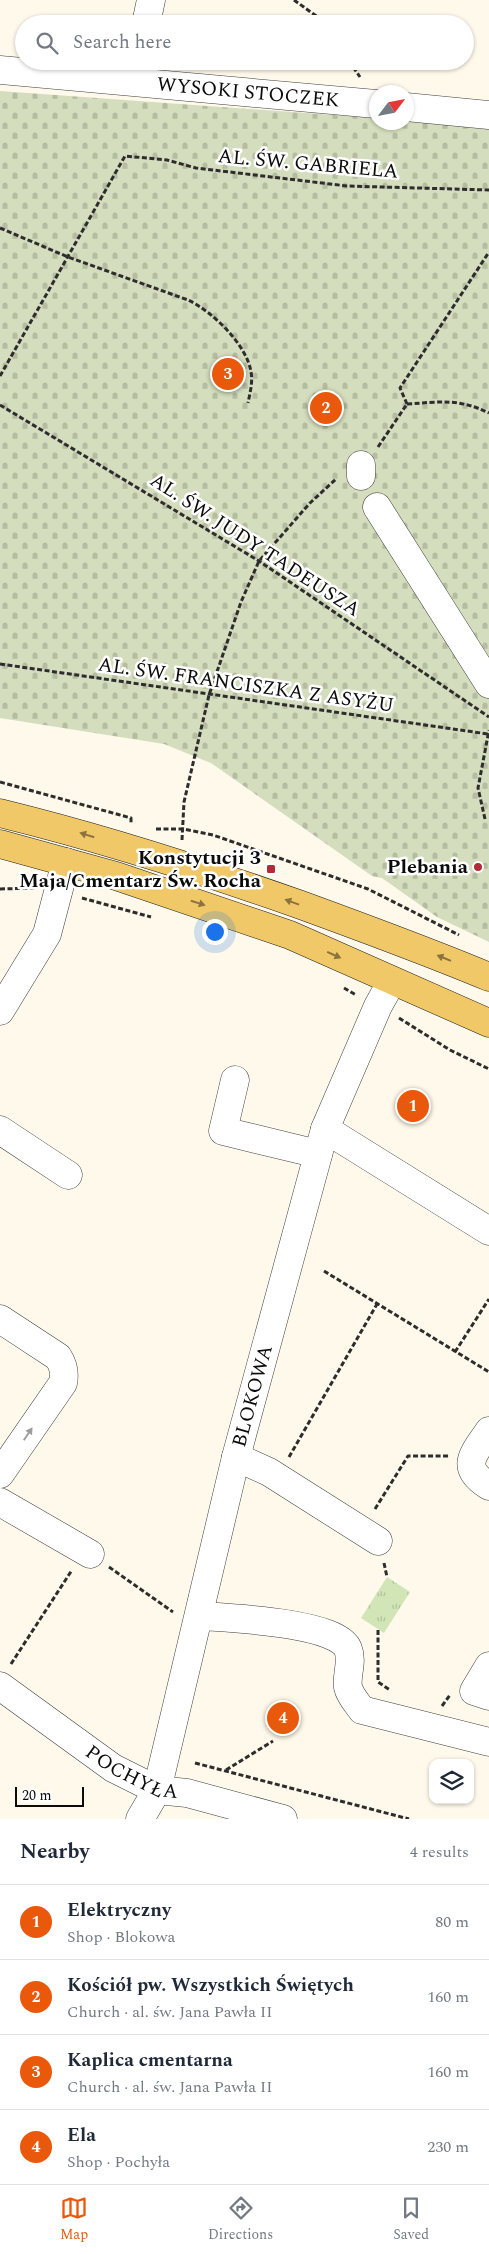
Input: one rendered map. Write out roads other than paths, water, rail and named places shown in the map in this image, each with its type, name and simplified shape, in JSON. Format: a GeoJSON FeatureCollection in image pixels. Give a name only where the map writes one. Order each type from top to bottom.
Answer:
{"type":"FeatureCollection","features":[{"type":"Feature","properties":{"kind":"main road"},"geometry":{"type":"LineString","coordinates":[[0,813],[76,832],[234,882],[393,938],[489,977]]}},
{"type":"Feature","properties":{"kind":"main road"},"geometry":{"type":"LineString","coordinates":[[0,844],[116,876],[263,925],[290,935],[392,982],[489,1023]]}},
{"type":"Feature","properties":{"kind":"street"},"geometry":{"type":"LineString","coordinates":[[148,15],[150,0]]}},
{"type":"Feature","properties":{"kind":"street","name":"WYSOKI STOCZEK"},"geometry":{"type":"LineString","coordinates":[[0,70],[369,103]]}},
{"type":"Feature","properties":{"kind":"street"},"geometry":{"type":"LineString","coordinates":[[414,108],[489,115]]}},
{"type":"Feature","properties":{"kind":"street"},"geometry":{"type":"LineString","coordinates":[[377,507],[489,684]]}},
{"type":"Feature","properties":{"kind":"street"},"geometry":{"type":"LineString","coordinates":[[0,1011],[10,976],[47,934],[60,892],[66,862]]}},
{"type":"Feature","properties":{"kind":"street","name":"BLOKOWA"},"geometry":{"type":"LineString","coordinates":[[140,1819],[157,1790],[200,1616],[236,1457],[322,1141],[378,1006],[392,982]]}},
{"type":"Feature","properties":{"kind":"street"},"geometry":{"type":"LineString","coordinates":[[235,1080],[223,1131],[322,1141],[489,1231]]}},
{"type":"Feature","properties":{"kind":"street"},"geometry":{"type":"LineString","coordinates":[[0,1130],[68,1175]]}},
{"type":"Feature","properties":{"kind":"street"},"geometry":{"type":"LineString","coordinates":[[0,1319],[58,1357],[63,1364],[65,1375],[63,1383],[0,1474]]}},
{"type":"Feature","properties":{"kind":"street"},"geometry":{"type":"LineString","coordinates":[[489,1431],[472,1456],[470,1464],[474,1474],[489,1486]]}},
{"type":"Feature","properties":{"kind":"street"},"geometry":{"type":"LineString","coordinates":[[236,1457],[269,1472],[370,1536]]}},
{"type":"Feature","properties":{"kind":"street"},"geometry":{"type":"LineString","coordinates":[[0,1502],[87,1552]]}},
{"type":"Feature","properties":{"kind":"street"},"geometry":{"type":"LineString","coordinates":[[200,1616],[301,1626],[333,1635],[348,1648],[350,1658],[348,1686],[352,1696],[362,1710],[489,1742]]}},
{"type":"Feature","properties":{"kind":"street"},"geometry":{"type":"LineString","coordinates":[[482,1693],[489,1666]]}},
{"type":"Feature","properties":{"kind":"street","name":"POCHYŁA"},"geometry":{"type":"LineString","coordinates":[[5,1676],[113,1768],[157,1790],[187,1792],[283,1819]]}},
{"type":"Feature","properties":{"kind":"place","name":"Kaplica cmentarna"},"geometry":{"type":"Point","coordinates":[228,374]}},
{"type":"Feature","properties":{"kind":"place","name":"Kościół pw. Wszystkich Świętych"},"geometry":{"type":"Point","coordinates":[326,408]}},
{"type":"Feature","properties":{"kind":"place","name":"Plebania"},"geometry":{"type":"Point","coordinates":[478,867]}},
{"type":"Feature","properties":{"kind":"place","name":"Konstytucji 3 Maja/Cmentarz Św. Rocha"},"geometry":{"type":"Point","coordinates":[271,869]}},
{"type":"Feature","properties":{"kind":"place","name":"Elektryczny"},"geometry":{"type":"Point","coordinates":[413,1106]}},
{"type":"Feature","properties":{"kind":"place","name":"Ela"},"geometry":{"type":"Point","coordinates":[283,1718]}}]}
